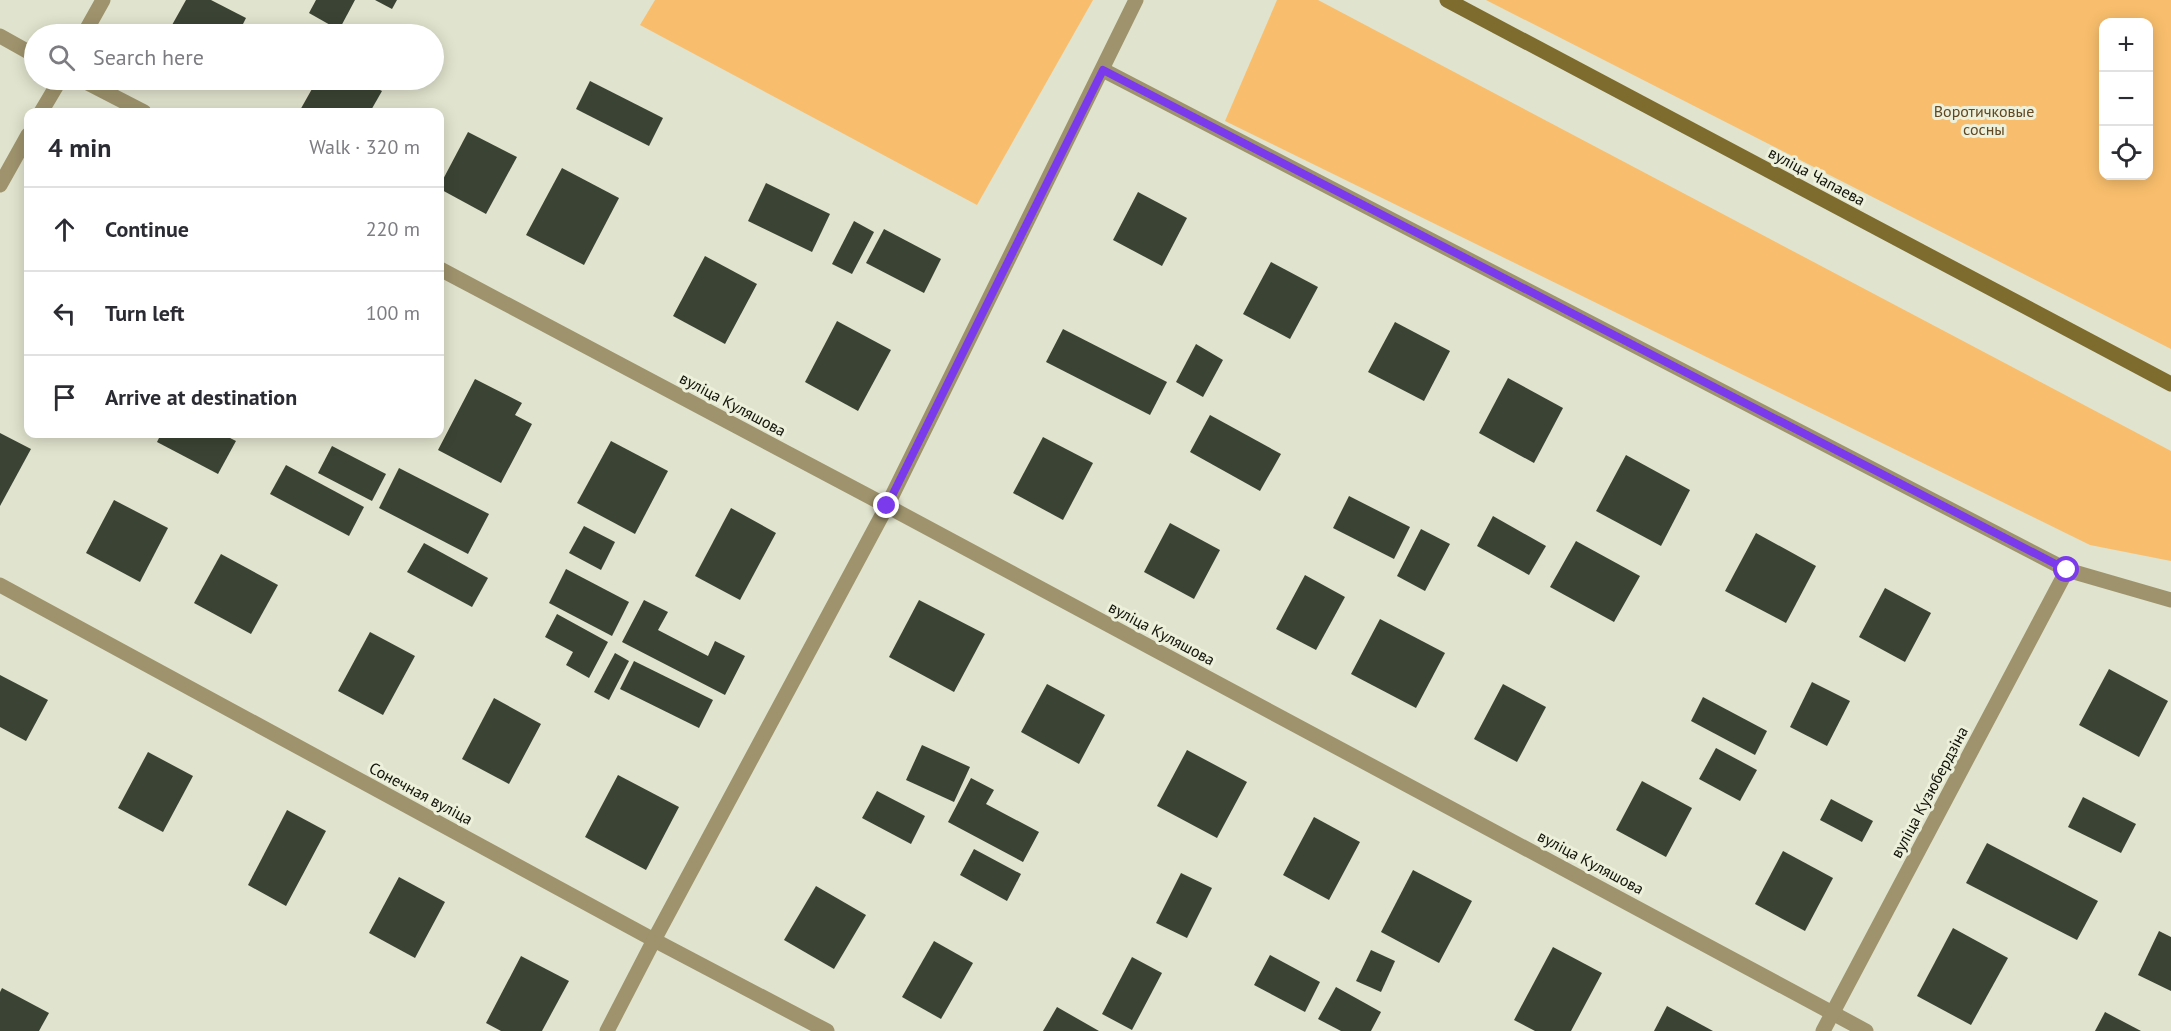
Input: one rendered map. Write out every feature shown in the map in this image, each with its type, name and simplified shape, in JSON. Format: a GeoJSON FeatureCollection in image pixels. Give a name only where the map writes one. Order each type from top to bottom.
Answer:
{"type":"FeatureCollection","features":[{"type":"Feature","properties":{"kind":"main road","name":"вуліца Чапаева"},"geometry":{"type":"LineString","coordinates":[[1447,0],[2171,384]]}},
{"type":"Feature","properties":{"kind":"street"},"geometry":{"type":"LineString","coordinates":[[90,24],[104,0]]}},
{"type":"Feature","properties":{"kind":"street"},"geometry":{"type":"LineString","coordinates":[[607,1031],[887,506],[1136,0]]}},
{"type":"Feature","properties":{"kind":"street"},"geometry":{"type":"LineString","coordinates":[[0,36],[24,49]]}},
{"type":"Feature","properties":{"kind":"street"},"geometry":{"type":"LineString","coordinates":[[1103,70],[2067,570],[2171,600]]}},
{"type":"Feature","properties":{"kind":"street"},"geometry":{"type":"LineString","coordinates":[[43,108],[54,90]]}},
{"type":"Feature","properties":{"kind":"street"},"geometry":{"type":"LineString","coordinates":[[101,90],[136,108]]}},
{"type":"Feature","properties":{"kind":"street"},"geometry":{"type":"LineString","coordinates":[[0,185],[24,142]]}},
{"type":"Feature","properties":{"kind":"street","name":"вуліца Куляшова"},"geometry":{"type":"LineString","coordinates":[[444,271],[1866,1031]]}},
{"type":"Feature","properties":{"kind":"street","name":"вуліца Кузюбердзіна"},"geometry":{"type":"LineString","coordinates":[[1823,1031],[2067,570]]}},
{"type":"Feature","properties":{"kind":"street","name":"Сонечная вуліца"},"geometry":{"type":"LineString","coordinates":[[0,585],[826,1031]]}},
{"type":"Feature","properties":{"kind":"green space"},"geometry":{"type":"Polygon","coordinates":[[[655,0],[1093,0],[977,205],[640,25],[655,0]]]}},
{"type":"Feature","properties":{"kind":"green space"},"geometry":{"type":"Polygon","coordinates":[[[1277,0],[1318,0],[2171,451],[2171,561],[2090,545],[1225,121],[1277,0]]]}},
{"type":"Feature","properties":{"kind":"green space","name":"Воротичковые сосны"},"geometry":{"type":"Polygon","coordinates":[[[1486,0],[2171,0],[2171,349],[1486,0]]]}},
{"type":"Feature","properties":{"kind":"building"},"geometry":{"type":"Polygon","coordinates":[[[186,0],[211,0],[246,18],[243,24],[173,24],[186,0]]]}},
{"type":"Feature","properties":{"kind":"building"},"geometry":{"type":"Polygon","coordinates":[[[316,0],[355,0],[342,24],[328,24],[309,13],[316,0]]]}},
{"type":"Feature","properties":{"kind":"building"},"geometry":{"type":"Polygon","coordinates":[[[375,0],[397,0],[392,9],[375,0]]]}},
{"type":"Feature","properties":{"kind":"building"},"geometry":{"type":"Polygon","coordinates":[[[590,81],[663,118],[649,146],[576,109],[590,81]]]}},
{"type":"Feature","properties":{"kind":"building"},"geometry":{"type":"Polygon","coordinates":[[[311,90],[382,91],[372,108],[301,108],[311,90]]]}},
{"type":"Feature","properties":{"kind":"building"},"geometry":{"type":"Polygon","coordinates":[[[468,132],[517,157],[486,214],[444,191],[444,177],[468,132]]]}},
{"type":"Feature","properties":{"kind":"building"},"geometry":{"type":"Polygon","coordinates":[[[562,168],[619,198],[584,265],[526,235],[562,168]]]}},
{"type":"Feature","properties":{"kind":"building"},"geometry":{"type":"Polygon","coordinates":[[[766,183],[830,214],[812,252],[748,221],[766,183]]]}},
{"type":"Feature","properties":{"kind":"building"},"geometry":{"type":"Polygon","coordinates":[[[1138,192],[1187,218],[1162,266],[1113,240],[1138,192]]]}},
{"type":"Feature","properties":{"kind":"building"},"geometry":{"type":"Polygon","coordinates":[[[854,221],[874,232],[852,274],[832,264],[854,221]]]}},
{"type":"Feature","properties":{"kind":"building"},"geometry":{"type":"Polygon","coordinates":[[[884,229],[941,259],[924,293],[866,263],[884,229]]]}},
{"type":"Feature","properties":{"kind":"building"},"geometry":{"type":"Polygon","coordinates":[[[705,256],[757,284],[725,344],[673,316],[705,256]]]}},
{"type":"Feature","properties":{"kind":"building"},"geometry":{"type":"Polygon","coordinates":[[[1271,262],[1318,287],[1290,339],[1243,314],[1271,262]]]}},
{"type":"Feature","properties":{"kind":"building"},"geometry":{"type":"Polygon","coordinates":[[[837,321],[891,350],[858,411],[805,382],[837,321]]]}},
{"type":"Feature","properties":{"kind":"building"},"geometry":{"type":"Polygon","coordinates":[[[1395,322],[1450,351],[1424,401],[1368,372],[1395,322]]]}},
{"type":"Feature","properties":{"kind":"building"},"geometry":{"type":"Polygon","coordinates":[[[1063,329],[1167,382],[1150,415],[1046,362],[1063,329]]]}},
{"type":"Feature","properties":{"kind":"building"},"geometry":{"type":"Polygon","coordinates":[[[1196,344],[1223,360],[1203,397],[1176,382],[1196,344]]]}},
{"type":"Feature","properties":{"kind":"building"},"geometry":{"type":"Polygon","coordinates":[[[1508,378],[1563,408],[1534,463],[1479,433],[1508,378]]]}},
{"type":"Feature","properties":{"kind":"building"},"geometry":{"type":"Polygon","coordinates":[[[475,379],[522,403],[515,415],[532,424],[501,483],[438,450],[475,379]]]}},
{"type":"Feature","properties":{"kind":"building"},"geometry":{"type":"Polygon","coordinates":[[[1210,415],[1281,454],[1260,491],[1190,452],[1210,415]]]}},
{"type":"Feature","properties":{"kind":"building"},"geometry":{"type":"Polygon","coordinates":[[[0,433],[31,449],[0,506],[0,433]]]}},
{"type":"Feature","properties":{"kind":"building"},"geometry":{"type":"Polygon","coordinates":[[[1043,437],[1093,463],[1063,520],[1013,493],[1043,437]]]}},
{"type":"Feature","properties":{"kind":"building"},"geometry":{"type":"Polygon","coordinates":[[[159,438],[230,438],[236,441],[218,474],[157,442],[159,438]]]}},
{"type":"Feature","properties":{"kind":"building"},"geometry":{"type":"Polygon","coordinates":[[[611,441],[668,471],[635,534],[577,503],[611,441]]]}},
{"type":"Feature","properties":{"kind":"building"},"geometry":{"type":"Polygon","coordinates":[[[332,446],[386,474],[372,501],[318,473],[332,446]]]}},
{"type":"Feature","properties":{"kind":"building"},"geometry":{"type":"Polygon","coordinates":[[[1626,455],[1690,490],[1661,546],[1596,511],[1626,455]]]}},
{"type":"Feature","properties":{"kind":"building"},"geometry":{"type":"Polygon","coordinates":[[[286,465],[364,507],[349,536],[270,494],[286,465]]]}},
{"type":"Feature","properties":{"kind":"building"},"geometry":{"type":"Polygon","coordinates":[[[399,468],[489,514],[468,554],[379,508],[399,468]]]}},
{"type":"Feature","properties":{"kind":"building"},"geometry":{"type":"Polygon","coordinates":[[[1349,496],[1410,527],[1394,559],[1333,528],[1349,496]]]}},
{"type":"Feature","properties":{"kind":"building"},"geometry":{"type":"Polygon","coordinates":[[[114,500],[168,528],[140,582],[86,553],[114,500]]]}},
{"type":"Feature","properties":{"kind":"building"},"geometry":{"type":"Polygon","coordinates":[[[731,508],[776,533],[740,600],[695,576],[731,508]]]}},
{"type":"Feature","properties":{"kind":"building"},"geometry":{"type":"Polygon","coordinates":[[[1493,516],[1546,546],[1529,575],[1477,546],[1493,516]]]}},
{"type":"Feature","properties":{"kind":"building"},"geometry":{"type":"Polygon","coordinates":[[[1170,523],[1220,550],[1194,599],[1144,572],[1170,523]]]}},
{"type":"Feature","properties":{"kind":"building"},"geometry":{"type":"Polygon","coordinates":[[[584,526],[615,542],[601,570],[569,553],[584,526]]]}},
{"type":"Feature","properties":{"kind":"building"},"geometry":{"type":"Polygon","coordinates":[[[1421,529],[1450,544],[1425,591],[1397,576],[1421,529]]]}},
{"type":"Feature","properties":{"kind":"building"},"geometry":{"type":"Polygon","coordinates":[[[1756,533],[1816,566],[1786,623],[1725,591],[1756,533]]]}},
{"type":"Feature","properties":{"kind":"building"},"geometry":{"type":"Polygon","coordinates":[[[1576,541],[1640,576],[1614,622],[1550,587],[1576,541]]]}},
{"type":"Feature","properties":{"kind":"building"},"geometry":{"type":"Polygon","coordinates":[[[424,543],[488,578],[472,607],[407,572],[424,543]]]}},
{"type":"Feature","properties":{"kind":"building"},"geometry":{"type":"Polygon","coordinates":[[[221,554],[278,585],[251,634],[194,603],[221,554]]]}},
{"type":"Feature","properties":{"kind":"building"},"geometry":{"type":"Polygon","coordinates":[[[566,569],[629,602],[612,636],[549,603],[566,569]]]}},
{"type":"Feature","properties":{"kind":"building"},"geometry":{"type":"Polygon","coordinates":[[[1305,575],[1345,597],[1316,650],[1276,629],[1305,575]]]}},
{"type":"Feature","properties":{"kind":"building"},"geometry":{"type":"Polygon","coordinates":[[[1885,588],[1931,613],[1905,662],[1859,637],[1885,588]]]}},
{"type":"Feature","properties":{"kind":"building"},"geometry":{"type":"Polygon","coordinates":[[[644,600],[668,612],[658,630],[708,656],[715,641],[745,656],[725,695],[622,642],[644,600]]]}},
{"type":"Feature","properties":{"kind":"building"},"geometry":{"type":"Polygon","coordinates":[[[919,600],[985,634],[954,692],[889,657],[919,600]]]}},
{"type":"Feature","properties":{"kind":"building"},"geometry":{"type":"Polygon","coordinates":[[[557,614],[608,642],[589,678],[566,665],[573,652],[545,637],[557,614]]]}},
{"type":"Feature","properties":{"kind":"building"},"geometry":{"type":"Polygon","coordinates":[[[1380,619],[1445,653],[1416,708],[1351,674],[1380,619]]]}},
{"type":"Feature","properties":{"kind":"building"},"geometry":{"type":"Polygon","coordinates":[[[370,632],[415,656],[383,715],[338,691],[370,632]]]}},
{"type":"Feature","properties":{"kind":"building"},"geometry":{"type":"Polygon","coordinates":[[[615,653],[629,661],[609,700],[594,692],[615,653]]]}},
{"type":"Feature","properties":{"kind":"building"},"geometry":{"type":"Polygon","coordinates":[[[634,661],[713,700],[699,728],[620,689],[634,661]]]}},
{"type":"Feature","properties":{"kind":"building"},"geometry":{"type":"Polygon","coordinates":[[[2109,669],[2168,701],[2139,757],[2079,725],[2109,669]]]}},
{"type":"Feature","properties":{"kind":"building"},"geometry":{"type":"Polygon","coordinates":[[[0,675],[48,700],[26,741],[0,727],[0,675]]]}},
{"type":"Feature","properties":{"kind":"building"},"geometry":{"type":"Polygon","coordinates":[[[1812,682],[1850,701],[1827,746],[1790,727],[1812,682]]]}},
{"type":"Feature","properties":{"kind":"building"},"geometry":{"type":"Polygon","coordinates":[[[1047,684],[1105,715],[1079,764],[1021,732],[1047,684]]]}},
{"type":"Feature","properties":{"kind":"building"},"geometry":{"type":"Polygon","coordinates":[[[1503,684],[1546,707],[1517,762],[1474,739],[1503,684]]]}},
{"type":"Feature","properties":{"kind":"building"},"geometry":{"type":"Polygon","coordinates":[[[1703,697],[1767,731],[1755,755],[1691,721],[1703,697]]]}},
{"type":"Feature","properties":{"kind":"building"},"geometry":{"type":"Polygon","coordinates":[[[494,698],[541,724],[509,784],[462,759],[494,698]]]}},
{"type":"Feature","properties":{"kind":"building"},"geometry":{"type":"Polygon","coordinates":[[[922,745],[970,767],[954,802],[906,780],[922,745]]]}},
{"type":"Feature","properties":{"kind":"building"},"geometry":{"type":"Polygon","coordinates":[[[1716,748],[1757,770],[1740,801],[1699,779],[1716,748]]]}},
{"type":"Feature","properties":{"kind":"building"},"geometry":{"type":"Polygon","coordinates":[[[1187,750],[1247,782],[1217,838],[1157,806],[1187,750]]]}},
{"type":"Feature","properties":{"kind":"building"},"geometry":{"type":"Polygon","coordinates":[[[148,752],[193,776],[163,832],[118,808],[148,752]]]}},
{"type":"Feature","properties":{"kind":"building"},"geometry":{"type":"Polygon","coordinates":[[[618,775],[679,807],[646,870],[585,837],[618,775]]]}},
{"type":"Feature","properties":{"kind":"building"},"geometry":{"type":"Polygon","coordinates":[[[971,778],[994,790],[986,804],[1039,832],[1023,862],[948,822],[971,778]]]}},
{"type":"Feature","properties":{"kind":"building"},"geometry":{"type":"Polygon","coordinates":[[[1642,781],[1692,808],[1666,857],[1616,830],[1642,781]]]}},
{"type":"Feature","properties":{"kind":"building"},"geometry":{"type":"Polygon","coordinates":[[[877,791],[925,816],[911,844],[862,818],[877,791]]]}},
{"type":"Feature","properties":{"kind":"building"},"geometry":{"type":"Polygon","coordinates":[[[2083,797],[2136,824],[2121,853],[2068,827],[2083,797]]]}},
{"type":"Feature","properties":{"kind":"building"},"geometry":{"type":"Polygon","coordinates":[[[1831,799],[1873,821],[1862,842],[1820,820],[1831,799]]]}},
{"type":"Feature","properties":{"kind":"building"},"geometry":{"type":"Polygon","coordinates":[[[287,810],[326,831],[286,906],[248,885],[287,810]]]}},
{"type":"Feature","properties":{"kind":"building"},"geometry":{"type":"Polygon","coordinates":[[[1314,817],[1360,842],[1329,900],[1283,875],[1314,817]]]}},
{"type":"Feature","properties":{"kind":"building"},"geometry":{"type":"Polygon","coordinates":[[[1987,843],[2098,901],[2077,940],[1966,883],[1987,843]]]}},
{"type":"Feature","properties":{"kind":"building"},"geometry":{"type":"Polygon","coordinates":[[[974,849],[1021,874],[1007,901],[960,875],[974,849]]]}},
{"type":"Feature","properties":{"kind":"building"},"geometry":{"type":"Polygon","coordinates":[[[1783,851],[1833,878],[1805,931],[1755,904],[1783,851]]]}},
{"type":"Feature","properties":{"kind":"building"},"geometry":{"type":"Polygon","coordinates":[[[1413,870],[1472,901],[1439,963],[1381,932],[1413,870]]]}},
{"type":"Feature","properties":{"kind":"building"},"geometry":{"type":"Polygon","coordinates":[[[1181,873],[1212,888],[1187,938],[1156,923],[1181,873]]]}},
{"type":"Feature","properties":{"kind":"building"},"geometry":{"type":"Polygon","coordinates":[[[399,877],[445,902],[415,958],[369,933],[399,877]]]}},
{"type":"Feature","properties":{"kind":"building"},"geometry":{"type":"Polygon","coordinates":[[[816,886],[866,915],[834,969],[784,940],[816,886]]]}},
{"type":"Feature","properties":{"kind":"building"},"geometry":{"type":"Polygon","coordinates":[[[1953,928],[2008,958],[1971,1025],[1917,996],[1953,928]]]}},
{"type":"Feature","properties":{"kind":"building"},"geometry":{"type":"Polygon","coordinates":[[[2159,931],[2171,937],[2171,991],[2138,975],[2159,931]]]}},
{"type":"Feature","properties":{"kind":"building"},"geometry":{"type":"Polygon","coordinates":[[[934,941],[973,963],[941,1019],[902,997],[934,941]]]}},
{"type":"Feature","properties":{"kind":"building"},"geometry":{"type":"Polygon","coordinates":[[[1553,947],[1602,973],[1571,1031],[1535,1031],[1514,1020],[1553,947]]]}},
{"type":"Feature","properties":{"kind":"building"},"geometry":{"type":"Polygon","coordinates":[[[1371,950],[1395,961],[1381,992],[1356,981],[1371,950]]]}},
{"type":"Feature","properties":{"kind":"building"},"geometry":{"type":"Polygon","coordinates":[[[1270,955],[1320,982],[1305,1012],[1254,985],[1270,955]]]}},
{"type":"Feature","properties":{"kind":"building"},"geometry":{"type":"Polygon","coordinates":[[[521,956],[569,981],[542,1031],[501,1031],[486,1023],[521,956]]]}},
{"type":"Feature","properties":{"kind":"building"},"geometry":{"type":"Polygon","coordinates":[[[1132,957],[1162,973],[1132,1030],[1102,1014],[1132,957]]]}},
{"type":"Feature","properties":{"kind":"building"},"geometry":{"type":"Polygon","coordinates":[[[1336,987],[1381,1012],[1371,1031],[1341,1031],[1318,1019],[1336,987]]]}},
{"type":"Feature","properties":{"kind":"building"},"geometry":{"type":"Polygon","coordinates":[[[2,988],[49,1013],[39,1031],[0,1031],[0,992],[2,988]]]}},
{"type":"Feature","properties":{"kind":"building"},"geometry":{"type":"Polygon","coordinates":[[[1667,1006],[1713,1031],[1654,1031],[1667,1006]]]}},
{"type":"Feature","properties":{"kind":"building"},"geometry":{"type":"Polygon","coordinates":[[[1057,1007],[1099,1031],[1043,1031],[1057,1007]]]}},
{"type":"Feature","properties":{"kind":"building"},"geometry":{"type":"Polygon","coordinates":[[[2105,1012],[2141,1031],[2095,1031],[2105,1012]]]}},
{"type":"Feature","properties":{"kind":"route"},"geometry":{"type":"LineString","coordinates":[[887,506],[1103,70],[2067,570]]}}]}
